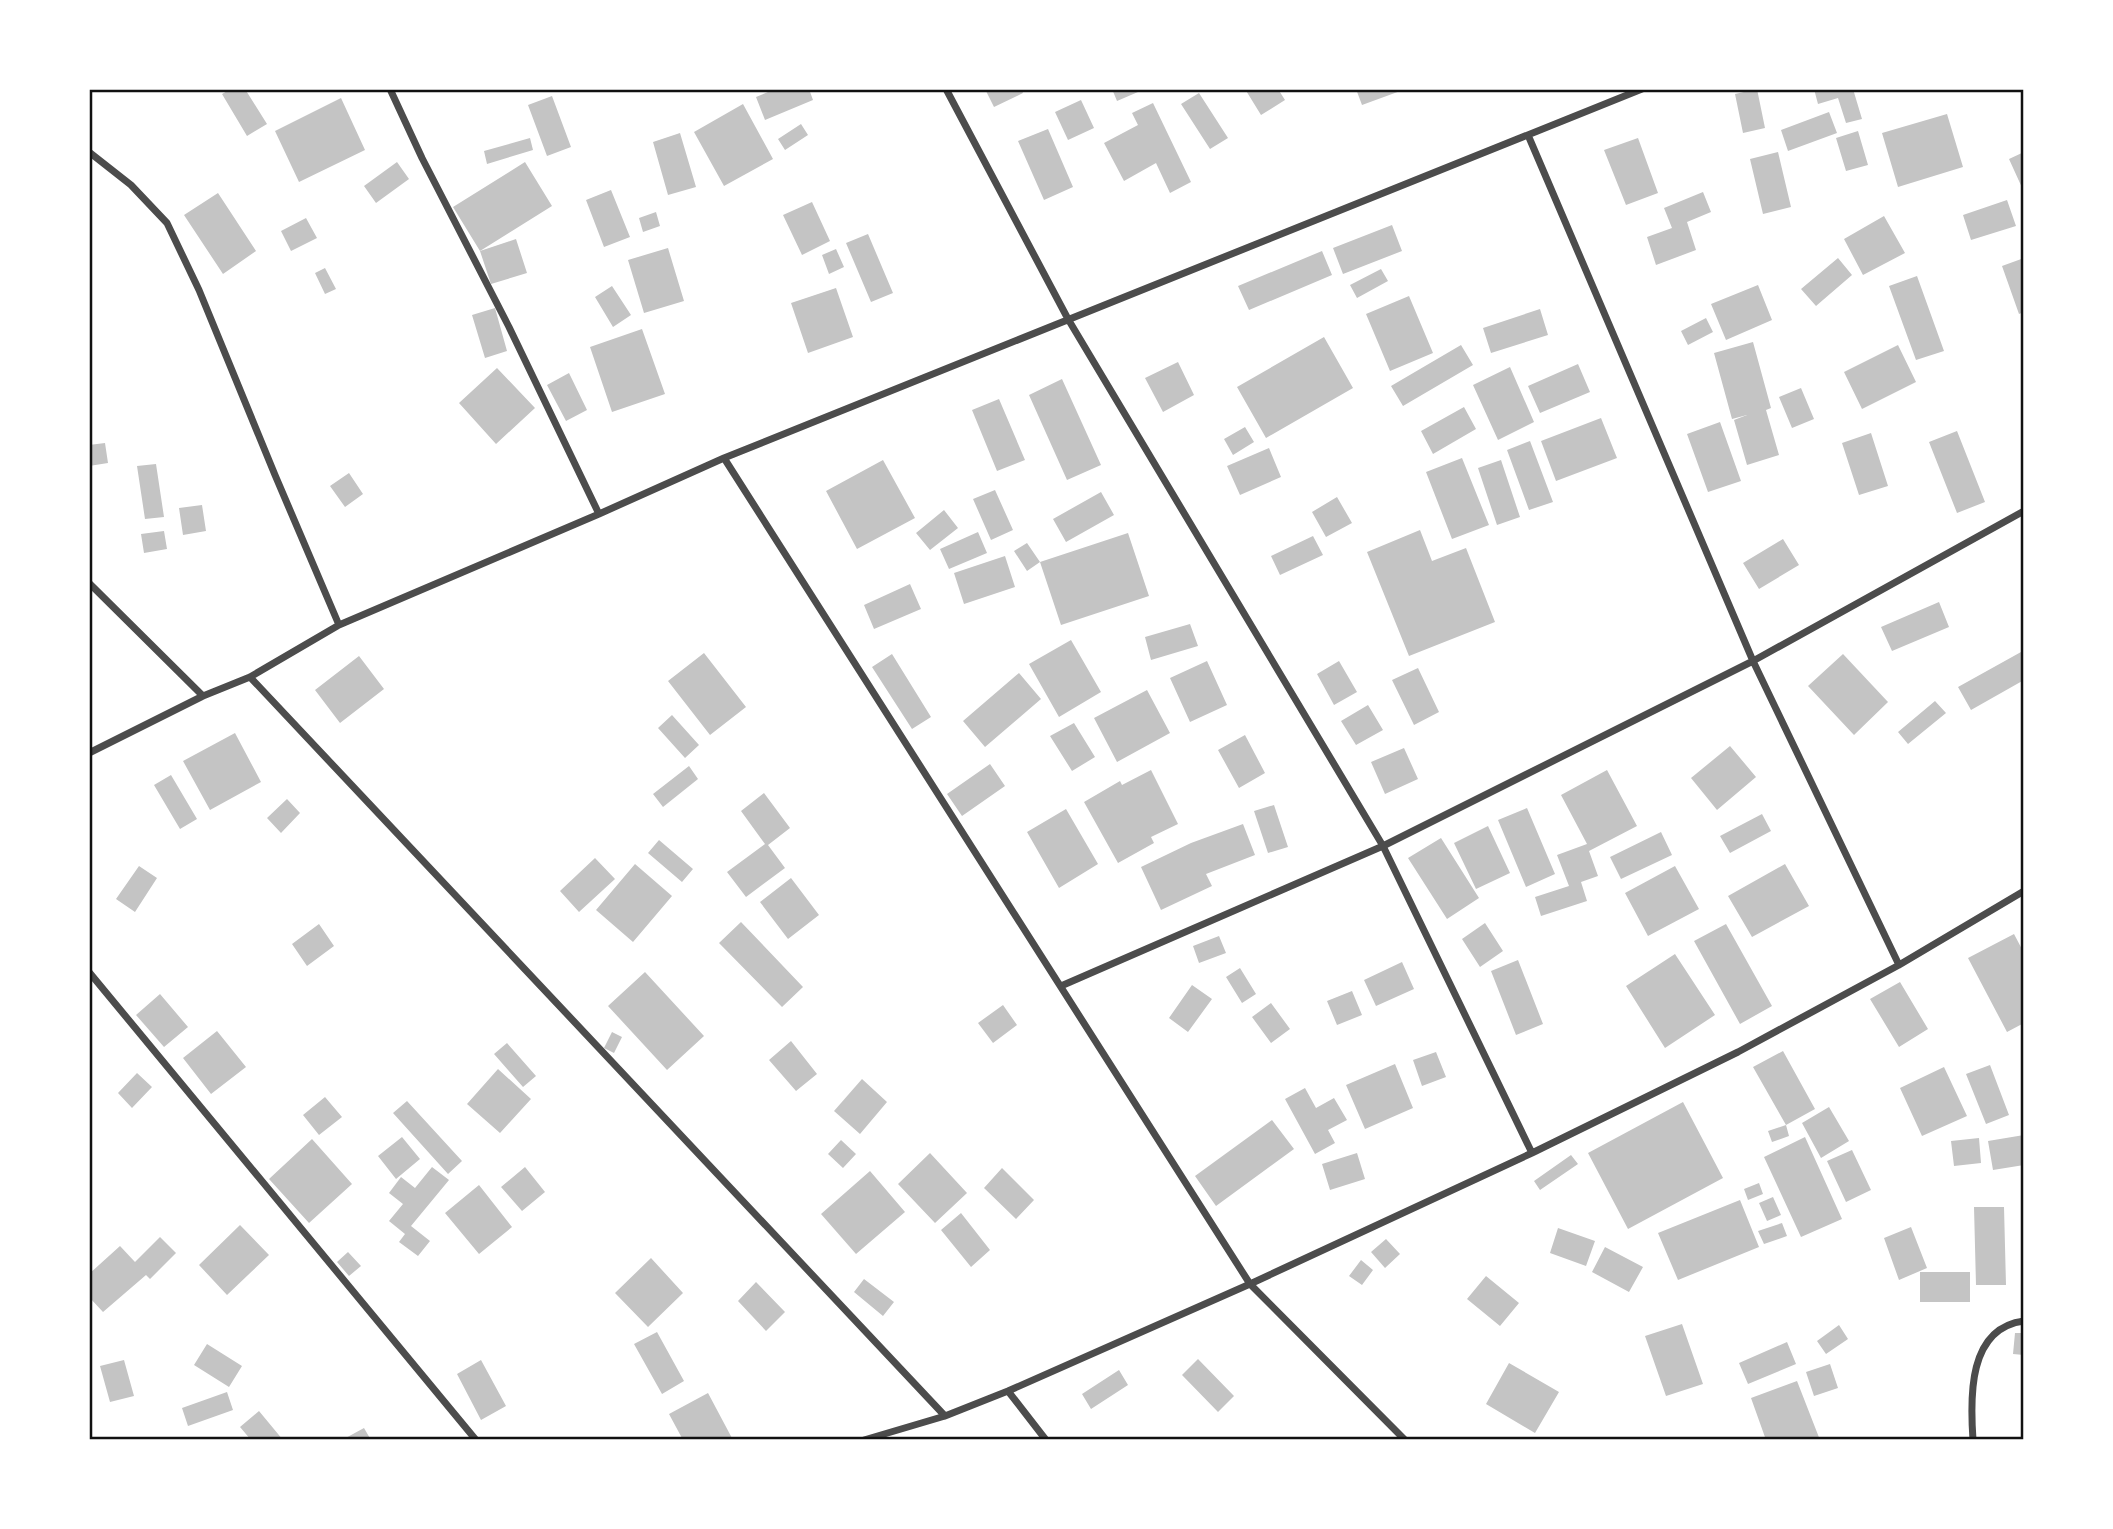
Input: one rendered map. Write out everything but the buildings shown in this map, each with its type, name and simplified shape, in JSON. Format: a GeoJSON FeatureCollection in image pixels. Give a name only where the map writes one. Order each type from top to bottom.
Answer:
{"type":"FeatureCollection","features":[{"type":"Feature","properties":{"kind":"street"},"geometry":{"type":"LineString","coordinates":[[390,89],[599,514]]}},
{"type":"Feature","properties":{"kind":"street"},"geometry":{"type":"LineString","coordinates":[[946,89],[1068,319],[1383,846],[1532,1153]]}},
{"type":"Feature","properties":{"kind":"street"},"geometry":{"type":"LineString","coordinates":[[89,753],[203,696],[250,677],[339,625],[724,458],[1642,89]]}},
{"type":"Feature","properties":{"kind":"street"},"geometry":{"type":"LineString","coordinates":[[1528,135],[1753,661],[1899,965]]}},
{"type":"Feature","properties":{"kind":"street"},"geometry":{"type":"LineString","coordinates":[[89,152],[131,185],[167,223],[199,290],[339,625]]}},
{"type":"Feature","properties":{"kind":"street"},"geometry":{"type":"LineString","coordinates":[[724,458],[1250,1284],[1405,1440]]}},
{"type":"Feature","properties":{"kind":"street"},"geometry":{"type":"LineString","coordinates":[[1061,986],[1383,846],[1753,661],[2024,511]]}},
{"type":"Feature","properties":{"kind":"street"},"geometry":{"type":"LineString","coordinates":[[89,583],[203,696]]}},
{"type":"Feature","properties":{"kind":"street"},"geometry":{"type":"LineString","coordinates":[[250,677],[945,1416]]}},
{"type":"Feature","properties":{"kind":"street"},"geometry":{"type":"LineString","coordinates":[[864,1440],[945,1416],[1008,1391],[1250,1284],[1532,1153],[1738,1052],[1899,965],[2024,891]]}},
{"type":"Feature","properties":{"kind":"street"},"geometry":{"type":"LineString","coordinates":[[89,972],[476,1440]]}},
{"type":"Feature","properties":{"kind":"street"},"geometry":{"type":"LineString","coordinates":[[1973,1440],[1971,1408],[1981,1350],[2002,1327],[2024,1321]]}},
{"type":"Feature","properties":{"kind":"street"},"geometry":{"type":"LineString","coordinates":[[1008,1391],[1046,1440]]}}]}
